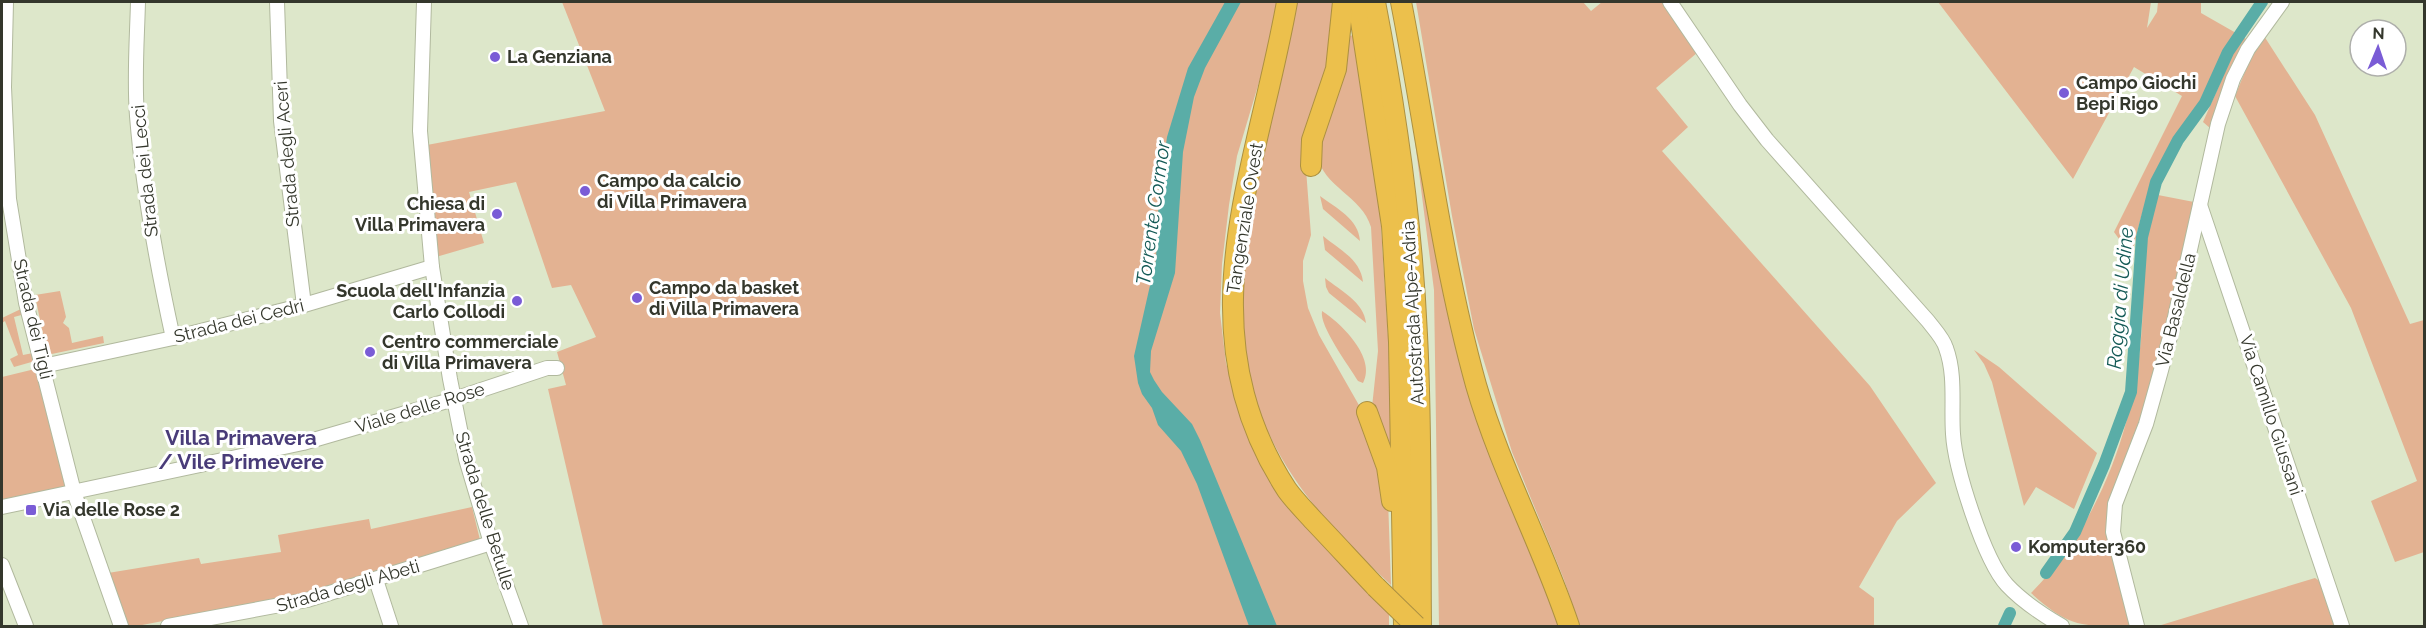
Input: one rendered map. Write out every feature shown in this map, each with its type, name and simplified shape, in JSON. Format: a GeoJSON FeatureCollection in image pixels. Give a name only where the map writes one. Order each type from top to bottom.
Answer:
{"type":"FeatureCollection","features":[{"type":"Feature","properties":{"kind":"highway","name":"Tangenziale Ovest"},"geometry":{"type":"LineString","coordinates":[[1287,2],[1276,61],[1251,165],[1233,271],[1231,307],[1234,344],[1245,404],[1269,461],[1289,493],[1416,627]]}},
{"type":"Feature","properties":{"kind":"highway"},"geometry":{"type":"LineString","coordinates":[[1311,166],[1312,140],[1336,69],[1343,2]]}},
{"type":"Feature","properties":{"kind":"highway","name":"Autostrada Alpe-Adria"},"geometry":{"type":"LineString","coordinates":[[1359,2],[1392,226],[1400,342],[1404,627]]}},
{"type":"Feature","properties":{"kind":"highway","name":"Autostrada Alpe-Adria"},"geometry":{"type":"LineString","coordinates":[[1375,2],[1396,116],[1418,334],[1421,627]]}},
{"type":"Feature","properties":{"kind":"highway"},"geometry":{"type":"LineString","coordinates":[[1401,2],[1455,303],[1477,387],[1569,627]]}},
{"type":"Feature","properties":{"kind":"highway"},"geometry":{"type":"LineString","coordinates":[[1367,412],[1391,485],[1393,565],[1403,592]]}},
{"type":"Feature","properties":{"kind":"highway"},"geometry":{"type":"LineString","coordinates":[[1420,572],[1431,614],[1431,627]]}},
{"type":"Feature","properties":{"kind":"street","name":"Strada dei Tigli"},"geometry":{"type":"LineString","coordinates":[[6,2],[3,88],[5,194],[26,303],[74,492],[121,627]]}},
{"type":"Feature","properties":{"kind":"street","name":"Strada dei Lecci"},"geometry":{"type":"LineString","coordinates":[[138,2],[137,114],[142,173],[173,338]]}},
{"type":"Feature","properties":{"kind":"street","name":"Strada degli Aceri"},"geometry":{"type":"LineString","coordinates":[[277,2],[280,121],[304,305]]}},
{"type":"Feature","properties":{"kind":"street","name":"Strada delle Betulle"},"geometry":{"type":"LineString","coordinates":[[423,2],[420,131],[432,267],[466,459],[491,543],[521,627]]}},
{"type":"Feature","properties":{"kind":"street"},"geometry":{"type":"LineString","coordinates":[[1670,2],[1740,105],[1767,140],[1928,321],[1946,345],[1951,366],[1953,436],[1960,476],[1988,552],[1997,571],[2007,584],[2062,627]]}},
{"type":"Feature","properties":{"kind":"street","name":"Via Basaldella"},"geometry":{"type":"LineString","coordinates":[[2137,627],[2113,532],[2113,513],[2146,424],[2173,326],[2218,124],[2233,79],[2248,49],[2282,2]]}},
{"type":"Feature","properties":{"kind":"street","name":"Via Camillo Giussani"},"geometry":{"type":"LineString","coordinates":[[2200,203],[2342,627]]}},
{"type":"Feature","properties":{"kind":"street","name":"Strada dei Cedri"},"geometry":{"type":"LineString","coordinates":[[43,366],[173,338],[304,305],[432,267]]}},
{"type":"Feature","properties":{"kind":"street","name":"Viale delle Rose"},"geometry":{"type":"LineString","coordinates":[[2,507],[303,443],[454,399],[547,368],[557,368]]}},
{"type":"Feature","properties":{"kind":"street","name":"Strada degli Abeti"},"geometry":{"type":"LineString","coordinates":[[168,627],[307,600],[491,543]]}},
{"type":"Feature","properties":{"kind":"street"},"geometry":{"type":"LineString","coordinates":[[2,565],[26,627]]}},
{"type":"Feature","properties":{"kind":"street"},"geometry":{"type":"LineString","coordinates":[[376,580],[392,627]]}},
{"type":"Feature","properties":{"kind":"street"},"geometry":{"type":"LineString","coordinates":[[252,612],[257,627]]}},
{"type":"Feature","properties":{"kind":"shaded area"},"geometry":{"type":"Polygon","coordinates":[[[562,2],[1278,2],[1271,42],[1237,156],[1229,205],[1222,264],[1220,313],[1226,363],[1239,408],[1264,463],[1389,609],[1389,626],[603,626],[548,389],[566,385],[557,352],[596,337],[571,285],[552,288],[516,182],[469,192],[484,243],[436,257],[427,145],[605,111],[562,2]]]}},
{"type":"Feature","properties":{"kind":"shaded area"},"geometry":{"type":"Polygon","coordinates":[[[1294,2],[1339,2],[1335,57],[1305,156],[1311,235],[1303,261],[1303,281],[1308,308],[1319,335],[1364,414],[1388,499],[1391,585],[1324,517],[1282,459],[1271,438],[1253,388],[1244,335],[1243,279],[1248,222],[1257,164],[1294,2]]]}},
{"type":"Feature","properties":{"kind":"shaded area"},"geometry":{"type":"Polygon","coordinates":[[[1416,2],[1583,2],[1591,11],[1602,2],[1664,2],[1698,52],[1656,88],[1688,127],[1662,151],[1870,386],[1936,483],[1897,521],[1859,587],[1874,598],[1874,626],[1580,626],[1563,577],[1512,452],[1474,329],[1452,216],[1416,2]]]}},
{"type":"Feature","properties":{"kind":"shaded area","name":"Campo Giochi Bepi Rigo"},"geometry":{"type":"Polygon","coordinates":[[[1938,2],[2151,2],[2147,28],[2157,12],[2158,2],[2201,2],[2201,13],[2236,33],[2206,95],[2189,116],[2159,169],[2140,221],[2132,257],[2114,232],[2182,96],[2134,67],[2073,179],[1938,2]]]}},
{"type":"Feature","properties":{"kind":"shaded area"},"geometry":{"type":"Polygon","coordinates":[[[1355,35],[1380,211],[1390,367],[1391,451],[1372,407],[1378,351],[1371,227],[1360,207],[1327,175],[1317,155],[1348,36],[1355,35]]]}},
{"type":"Feature","properties":{"kind":"shaded area"},"geometry":{"type":"Polygon","coordinates":[[[2241,36],[2246,39],[2227,78],[2210,128],[2203,122],[2241,36]]]}},
{"type":"Feature","properties":{"kind":"shaded area"},"geometry":{"type":"Polygon","coordinates":[[[2264,36],[2315,115],[2410,324],[2424,320],[2424,552],[2395,562],[2371,501],[2417,481],[2351,308],[2235,96],[2249,62],[2264,36]]]}},
{"type":"Feature","properties":{"kind":"shaded area"},"geometry":{"type":"Polygon","coordinates":[[[1408,87],[1446,285],[1563,626],[1439,626],[1434,290],[1408,87]]]}},
{"type":"Feature","properties":{"kind":"shaded area"},"geometry":{"type":"Polygon","coordinates":[[[2158,195],[2194,202],[2165,335],[2146,404],[2115,489],[2130,626],[2087,625],[2056,613],[2031,593],[2056,565],[2077,535],[2095,503],[2123,434],[2138,362],[2147,244],[2158,195]]]}},
{"type":"Feature","properties":{"kind":"shaded area"},"geometry":{"type":"Polygon","coordinates":[[[1320,196],[1351,220],[1359,233],[1360,241],[1323,209],[1320,196]]]}},
{"type":"Feature","properties":{"kind":"shaded area"},"geometry":{"type":"Polygon","coordinates":[[[1323,236],[1354,261],[1363,282],[1325,250],[1323,236]]]}},
{"type":"Feature","properties":{"kind":"shaded area"},"geometry":{"type":"Polygon","coordinates":[[[1325,278],[1356,303],[1366,323],[1329,293],[1325,278]]]}},
{"type":"Feature","properties":{"kind":"shaded area"},"geometry":{"type":"Polygon","coordinates":[[[60,291],[66,317],[63,323],[69,328],[72,343],[103,336],[104,343],[47,355],[35,295],[60,291]]]}},
{"type":"Feature","properties":{"kind":"shaded area"},"geometry":{"type":"Polygon","coordinates":[[[23,308],[25,314],[14,317],[23,355],[33,353],[35,361],[14,367],[10,359],[18,355],[5,321],[2,323],[2,318],[23,308]]]}},
{"type":"Feature","properties":{"kind":"shaded area"},"geometry":{"type":"Polygon","coordinates":[[[1322,311],[1347,332],[1361,352],[1366,373],[1363,383],[1358,381],[1336,346],[1325,326],[1322,311]]]}},
{"type":"Feature","properties":{"kind":"shaded area"},"geometry":{"type":"Polygon","coordinates":[[[1974,350],[1999,367],[2097,453],[2074,509],[2036,487],[2024,506],[1992,382],[1984,364],[1974,350]]]}},
{"type":"Feature","properties":{"kind":"shaded area"},"geometry":{"type":"Polygon","coordinates":[[[35,369],[66,487],[2,500],[2,377],[35,369]]]}},
{"type":"Feature","properties":{"kind":"shaded area"},"geometry":{"type":"Polygon","coordinates":[[[472,507],[480,540],[313,592],[137,626],[125,624],[108,573],[199,558],[201,564],[281,552],[278,535],[369,519],[371,529],[472,507]]]}},
{"type":"Feature","properties":{"kind":"shaded area"},"geometry":{"type":"Polygon","coordinates":[[[2315,578],[2324,584],[2338,626],[2158,626],[2315,578]]]}},
{"type":"Feature","properties":{"kind":"water"},"geometry":{"type":"Polygon","coordinates":[[[1225,2],[1241,2],[1205,68],[1194,97],[1183,152],[1175,273],[1151,351],[1150,372],[1162,392],[1192,424],[1200,440],[1277,626],[1249,626],[1197,484],[1181,451],[1158,425],[1152,408],[1142,394],[1134,356],[1156,259],[1159,194],[1167,137],[1188,68],[1225,2]]]}},
{"type":"Feature","properties":{"kind":"waterway","name":"Roggia di Udine"},"geometry":{"type":"LineString","coordinates":[[2046,573],[2075,532],[2104,465],[2131,392],[2142,237],[2156,182],[2178,140],[2205,103],[2228,52],[2262,2]]}},
{"type":"Feature","properties":{"kind":"waterway","name":"Roggia di Udine"},"geometry":{"type":"LineString","coordinates":[[2004,626],[2010,613]]}},
{"type":"Feature","properties":{"kind":"place","name":"La Genziana"},"geometry":{"type":"Point","coordinates":[495,57]}},
{"type":"Feature","properties":{"kind":"place","name":"Campo Giochi Bepi Rigo"},"geometry":{"type":"Point","coordinates":[2064,93]}},
{"type":"Feature","properties":{"kind":"place","name":"Campo da calcio di Villa Primavera"},"geometry":{"type":"Point","coordinates":[585,191]}},
{"type":"Feature","properties":{"kind":"place","name":"Chiesa di Villa Primavera"},"geometry":{"type":"Point","coordinates":[497,214]}},
{"type":"Feature","properties":{"kind":"place","name":"Campo da basket di Villa Primavera"},"geometry":{"type":"Point","coordinates":[637,298]}},
{"type":"Feature","properties":{"kind":"place","name":"Scuola dell'Infanzia Carlo Collodi"},"geometry":{"type":"Point","coordinates":[517,301]}},
{"type":"Feature","properties":{"kind":"place","name":"Centro commerciale di Villa Primavera"},"geometry":{"type":"Point","coordinates":[370,352]}},
{"type":"Feature","properties":{"kind":"place","name":"Via delle Rose 2"},"geometry":{"type":"Point","coordinates":[31,510]}},
{"type":"Feature","properties":{"kind":"place","name":"Komputer360"},"geometry":{"type":"Point","coordinates":[2016,547]}},
{"type":"Feature","properties":{"kind":"district","name":"Villa Primavera / Vile Primevere"},"geometry":{"type":"Point","coordinates":[241,450]}},
{"type":"Feature","properties":{"kind":"water label","name":"Torrente Cormor"},"geometry":{"type":"Point","coordinates":[1153,213]}}]}
